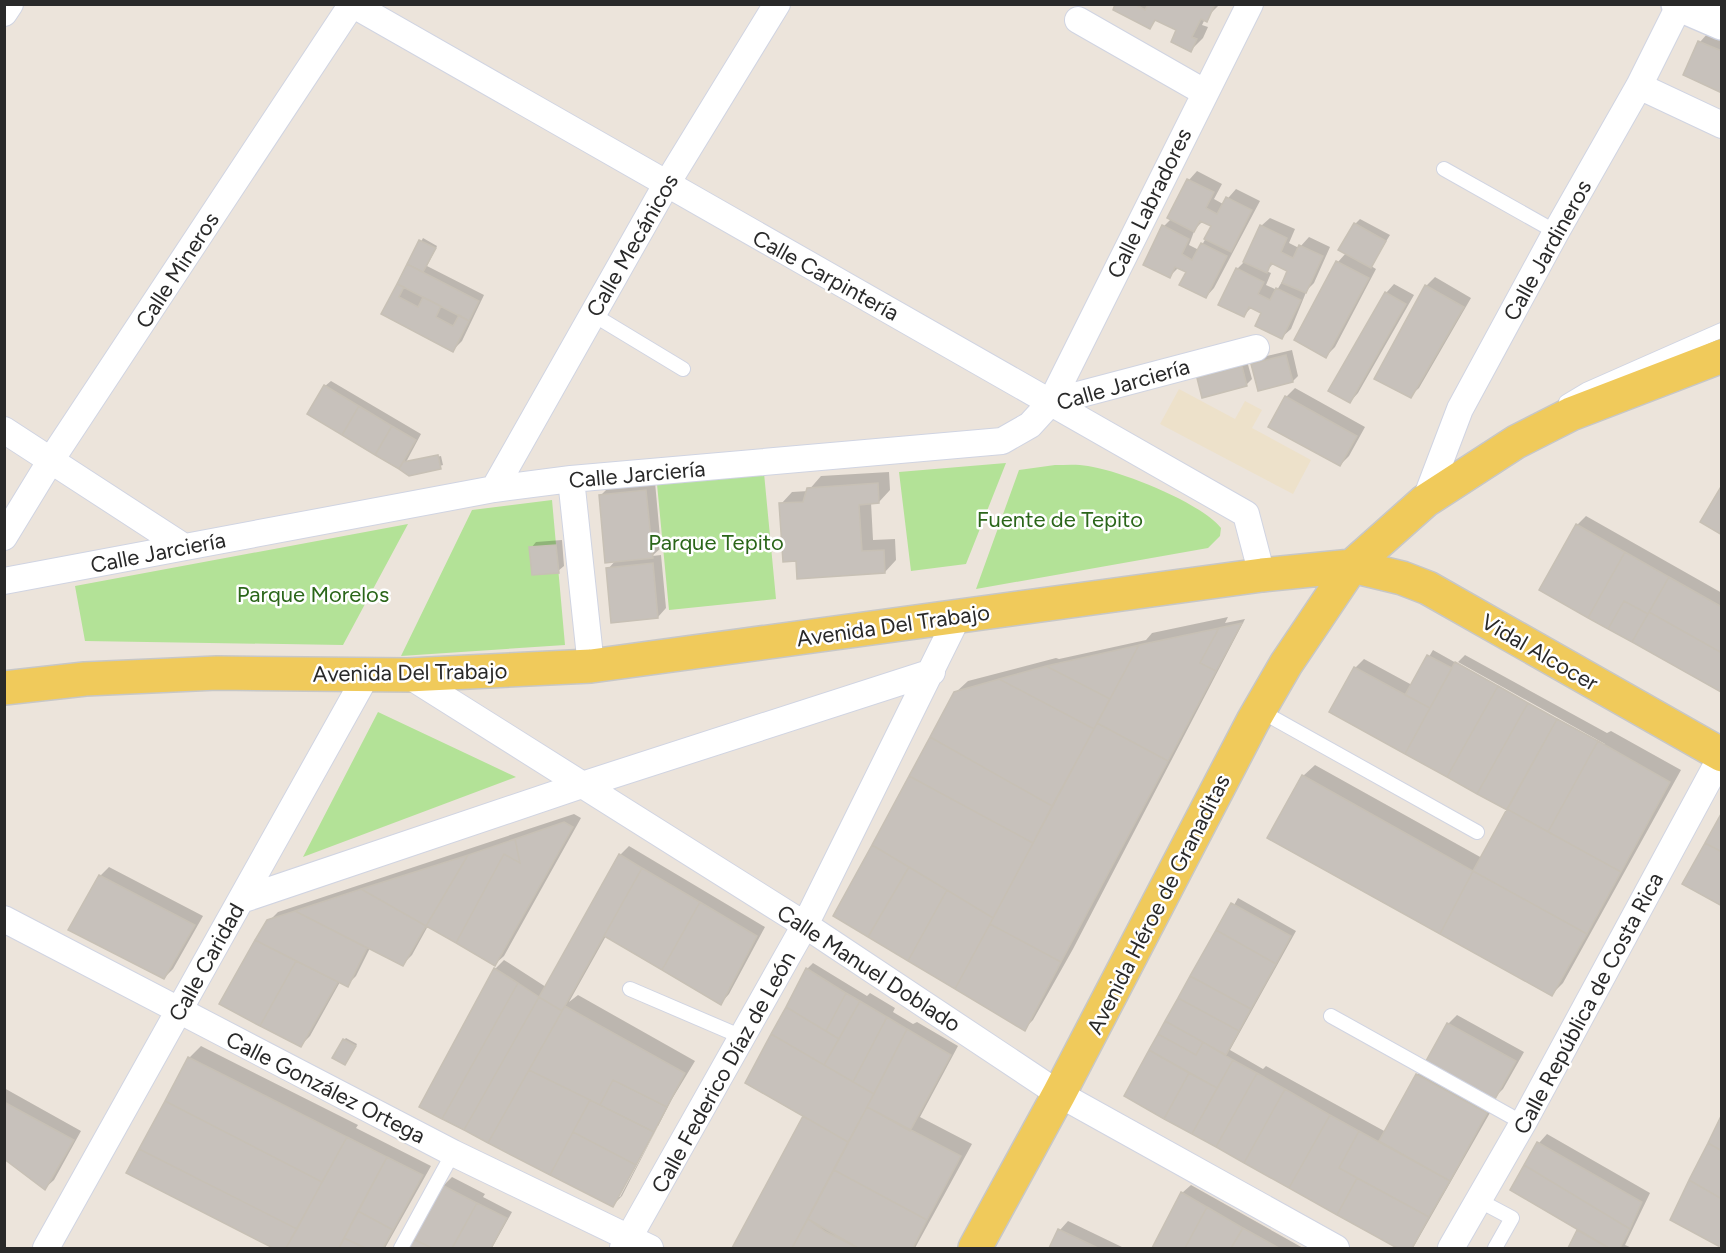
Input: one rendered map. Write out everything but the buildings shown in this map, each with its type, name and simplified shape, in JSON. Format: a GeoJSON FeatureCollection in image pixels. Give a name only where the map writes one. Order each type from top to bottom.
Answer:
{"type":"FeatureCollection","features":[{"type":"Feature","properties":{"kind":"main road"},"geometry":{"type":"LineString","coordinates":[[1347,566],[1428,493],[1516,442],[1571,414],[1722,356]]}},
{"type":"Feature","properties":{"kind":"main road","name":"Avenida Del Trabajo"},"geometry":{"type":"LineString","coordinates":[[4,688],[85,679],[217,673],[366,676],[591,666],[1262,575],[1347,566]]}},
{"type":"Feature","properties":{"kind":"main road","name":"Avenida Héroe de Granaditas"},"geometry":{"type":"LineString","coordinates":[[975,1248],[1054,1090],[1259,710],[1347,566]]}},
{"type":"Feature","properties":{"kind":"main road","name":"Vidal Alcocer"},"geometry":{"type":"LineString","coordinates":[[1347,566],[1402,578],[1428,588],[1722,755]]}},
{"type":"Feature","properties":{"kind":"street"},"geometry":{"type":"LineString","coordinates":[[4,13],[10,4]]}},
{"type":"Feature","properties":{"kind":"street","name":"Calle Carpintería"},"geometry":{"type":"LineString","coordinates":[[352,4],[1246,514],[1262,575]]}},
{"type":"Feature","properties":{"kind":"street","name":"Calle Mineros"},"geometry":{"type":"LineString","coordinates":[[4,537],[51,460],[352,4]]}},
{"type":"Feature","properties":{"kind":"street","name":"Calle Mecánicos"},"geometry":{"type":"LineString","coordinates":[[494,489],[666,185],[777,4]]}},
{"type":"Feature","properties":{"kind":"street","name":"Calle Labradores"},"geometry":{"type":"LineString","coordinates":[[1051,402],[1250,4]]}},
{"type":"Feature","properties":{"kind":"street"},"geometry":{"type":"LineString","coordinates":[[1679,5],[1722,23]]}},
{"type":"Feature","properties":{"kind":"street","name":"Calle Jardineros"},"geometry":{"type":"LineString","coordinates":[[1428,493],[1460,409],[1556,232],[1639,86],[1679,5]]}},
{"type":"Feature","properties":{"kind":"street"},"geometry":{"type":"LineString","coordinates":[[1078,20],[1204,92]]}},
{"type":"Feature","properties":{"kind":"street"},"geometry":{"type":"LineString","coordinates":[[1639,86],[1722,125]]}},
{"type":"Feature","properties":{"kind":"street","name":"Calle Jarciería"},"geometry":{"type":"LineString","coordinates":[[4,581],[494,489],[1002,441],[1030,425],[1051,402],[1256,348]]}},
{"type":"Feature","properties":{"kind":"street"},"geometry":{"type":"LineString","coordinates":[[4,430],[184,547]]}},
{"type":"Feature","properties":{"kind":"street"},"geometry":{"type":"LineString","coordinates":[[571,480],[591,666]]}},
{"type":"Feature","properties":{"kind":"street","name":"Calle Federico Díaz de León"},"geometry":{"type":"LineString","coordinates":[[634,1245],[742,1037],[805,926],[958,616]]}},
{"type":"Feature","properties":{"kind":"street"},"geometry":{"type":"LineString","coordinates":[[241,900],[582,785],[932,672]]}},
{"type":"Feature","properties":{"kind":"street","name":"Calle Manuel Doblado"},"geometry":{"type":"LineString","coordinates":[[408,675],[805,926],[1054,1090],[1336,1248]]}},
{"type":"Feature","properties":{"kind":"street","name":"Calle Caridad"},"geometry":{"type":"LineString","coordinates":[[46,1248],[366,676]]}},
{"type":"Feature","properties":{"kind":"street","name":"Calle República de Costa Rica"},"geometry":{"type":"LineString","coordinates":[[1451,1248],[1523,1123],[1722,755]]}},
{"type":"Feature","properties":{"kind":"street","name":"Calle González Ortega"},"geometry":{"type":"LineString","coordinates":[[4,919],[634,1245]]}},
{"type":"Feature","properties":{"kind":"lane"},"geometry":{"type":"LineString","coordinates":[[1444,169],[1556,232]]}},
{"type":"Feature","properties":{"kind":"lane"},"geometry":{"type":"LineString","coordinates":[[592,314],[683,369]]}},
{"type":"Feature","properties":{"kind":"lane"},"geometry":{"type":"LineString","coordinates":[[1428,493],[1586,390],[1722,330]]}},
{"type":"Feature","properties":{"kind":"lane"},"geometry":{"type":"LineString","coordinates":[[986,1198],[1054,1090],[1210,777],[1275,666],[1347,566]]}},
{"type":"Feature","properties":{"kind":"lane"},"geometry":{"type":"LineString","coordinates":[[1259,710],[1477,832]]}},
{"type":"Feature","properties":{"kind":"lane"},"geometry":{"type":"LineString","coordinates":[[630,989],[742,1037]]}},
{"type":"Feature","properties":{"kind":"lane"},"geometry":{"type":"LineString","coordinates":[[1331,1016],[1523,1123]]}},
{"type":"Feature","properties":{"kind":"lane"},"geometry":{"type":"LineString","coordinates":[[401,1248],[453,1153]]}},
{"type":"Feature","properties":{"kind":"lane"},"geometry":{"type":"LineString","coordinates":[[1480,1201],[1512,1218],[1495,1248]]}},
{"type":"Feature","properties":{"kind":"shaded area"},"geometry":{"type":"Polygon","coordinates":[[[1179,389],[1235,419],[1245,401],[1262,410],[1252,428],[1311,460],[1293,494],[1160,424],[1179,389]]]}},
{"type":"Feature","properties":{"kind":"green space"},"geometry":{"type":"Polygon","coordinates":[[[1006,463],[966,564],[911,571],[899,472],[1006,463]]]}},
{"type":"Feature","properties":{"kind":"green space","name":"Fuente de Tepito"},"geometry":{"type":"Polygon","coordinates":[[[1055,465],[1080,465],[1102,469],[1159,489],[1211,518],[1221,528],[1220,536],[1208,548],[976,589],[1019,470],[1055,465]]]}},
{"type":"Feature","properties":{"kind":"green space","name":"Parque Tepito"},"geometry":{"type":"Polygon","coordinates":[[[764,473],[776,599],[669,610],[657,484],[764,473]]]}},
{"type":"Feature","properties":{"kind":"green space","name":"Parque Morelos"},"geometry":{"type":"Polygon","coordinates":[[[552,500],[565,645],[401,656],[472,510],[552,500]]]}},
{"type":"Feature","properties":{"kind":"green space","name":"Parque Morelos"},"geometry":{"type":"Polygon","coordinates":[[[408,524],[343,645],[85,641],[75,586],[408,524]]]}},
{"type":"Feature","properties":{"kind":"green space"},"geometry":{"type":"Polygon","coordinates":[[[378,712],[516,777],[303,857],[378,712]]]}}]}
